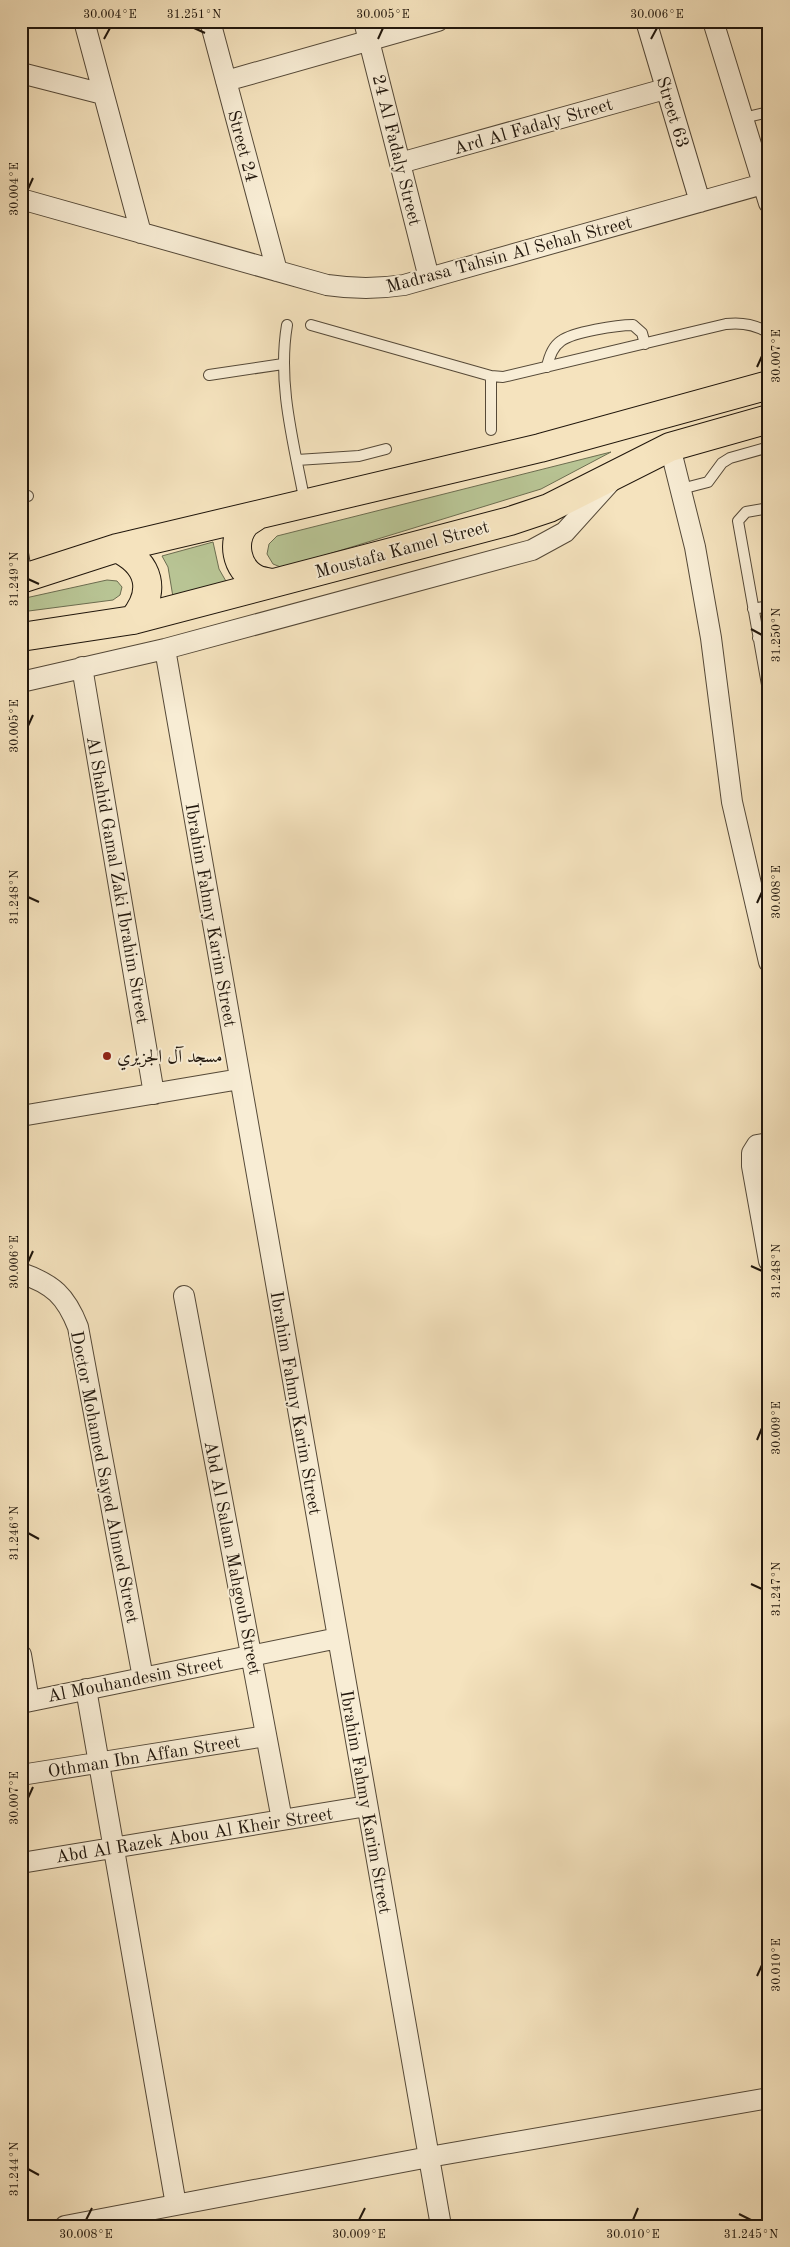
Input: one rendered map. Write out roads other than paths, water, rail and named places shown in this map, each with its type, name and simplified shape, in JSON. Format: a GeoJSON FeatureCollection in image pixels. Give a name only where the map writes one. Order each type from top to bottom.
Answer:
{"type":"FeatureCollection","features":[{"type":"Feature","properties":{"kind":"main road"},"geometry":{"type":"LineString","coordinates":[[24,578],[117,548],[540,448],[769,385]]}},
{"type":"Feature","properties":{"kind":"main road","name":"Moustafa Kamel Street"},"geometry":{"type":"LineString","coordinates":[[21,637],[133,620],[510,521],[549,508],[670,447],[768,433]]}},
{"type":"Feature","properties":{"kind":"main road"},"geometry":{"type":"LineString","coordinates":[[258,515],[245,524],[238,538],[237,554],[244,569],[256,579],[272,583]]}},
{"type":"Feature","properties":{"kind":"main road"},"geometry":{"type":"LineString","coordinates":[[117,548],[141,565],[147,579],[148,594],[143,608],[133,620]]}},
{"type":"Feature","properties":{"kind":"street"},"geometry":{"type":"LineString","coordinates":[[84,21],[140,233]]}},
{"type":"Feature","properties":{"kind":"street","name":"Street 24"},"geometry":{"type":"LineString","coordinates":[[210,21],[277,271]]}},
{"type":"Feature","properties":{"kind":"street","name":"24 Al Fadaly Street"},"geometry":{"type":"LineString","coordinates":[[364,21],[429,278]]}},
{"type":"Feature","properties":{"kind":"street"},"geometry":{"type":"LineString","coordinates":[[226,81],[438,21]]}},
{"type":"Feature","properties":{"kind":"street","name":"Street 63"},"geometry":{"type":"LineString","coordinates":[[646,21],[700,202]]}},
{"type":"Feature","properties":{"kind":"street"},"geometry":{"type":"LineString","coordinates":[[714,21],[766,194]]}},
{"type":"Feature","properties":{"kind":"street"},"geometry":{"type":"LineString","coordinates":[[21,73],[103,94]]}},
{"type":"Feature","properties":{"kind":"street","name":"Ard Al Fadaly Street"},"geometry":{"type":"LineString","coordinates":[[400,163],[665,89]]}},
{"type":"Feature","properties":{"kind":"street","name":"Madrasa Tahsin Al Sehah Street"},"geometry":{"type":"LineString","coordinates":[[21,199],[327,286],[353,289],[404,285],[700,202],[766,194]]}},
{"type":"Feature","properties":{"kind":"street"},"geometry":{"type":"LineString","coordinates":[[670,447],[695,548],[711,638],[732,802],[769,962]]}},
{"type":"Feature","properties":{"kind":"street"},"geometry":{"type":"LineString","coordinates":[[21,682],[165,648],[532,550],[565,532],[618,474]]}},
{"type":"Feature","properties":{"kind":"street","name":"Ibrahim Fahmy Karim Street"},"geometry":{"type":"LineString","coordinates":[[165,648],[441,2226]]}},
{"type":"Feature","properties":{"kind":"street","name":"Al Shahid Gamal Zaki Ibrahim Street"},"geometry":{"type":"LineString","coordinates":[[82,667],[154,1094]]}},
{"type":"Feature","properties":{"kind":"street"},"geometry":{"type":"LineString","coordinates":[[21,1116],[240,1079]]}},
{"type":"Feature","properties":{"kind":"street"},"geometry":{"type":"LineString","coordinates":[[769,1143],[757,1145],[752,1152],[752,1166],[769,1261]]}},
{"type":"Feature","properties":{"kind":"street","name":"Doctor Mohamed Sayed Ahmed Street"},"geometry":{"type":"LineString","coordinates":[[21,1274],[54,1289],[70,1306],[78,1327],[143,1678]]}},
{"type":"Feature","properties":{"kind":"street","name":"Abd Al Salam Mahgoub Street"},"geometry":{"type":"LineString","coordinates":[[184,1296],[282,1820]]}},
{"type":"Feature","properties":{"kind":"street","name":"Al Mouhandesin Street"},"geometry":{"type":"LineString","coordinates":[[25,1702],[338,1638]]}},
{"type":"Feature","properties":{"kind":"street"},"geometry":{"type":"LineString","coordinates":[[21,1655],[25,1702]]}},
{"type":"Feature","properties":{"kind":"street"},"geometry":{"type":"LineString","coordinates":[[86,1689],[176,2205]]}},
{"type":"Feature","properties":{"kind":"street","name":"Othman Ibn Affan Street"},"geometry":{"type":"LineString","coordinates":[[21,1775],[266,1736]]}},
{"type":"Feature","properties":{"kind":"street","name":"Abd Al Razek Abou Al Kheir Street"},"geometry":{"type":"LineString","coordinates":[[21,1863],[367,1806]]}},
{"type":"Feature","properties":{"kind":"street"},"geometry":{"type":"LineString","coordinates":[[65,2226],[429,2157],[769,2098]]}},
{"type":"Feature","properties":{"kind":"lane"},"geometry":{"type":"LineString","coordinates":[[743,118],[769,112]]}},
{"type":"Feature","properties":{"kind":"lane"},"geometry":{"type":"LineString","coordinates":[[311,325],[491,376],[515,376],[740,322],[769,333]]}},
{"type":"Feature","properties":{"kind":"lane"},"geometry":{"type":"LineString","coordinates":[[287,324],[282,364],[286,402],[305,504]]}},
{"type":"Feature","properties":{"kind":"lane"},"geometry":{"type":"LineString","coordinates":[[547,367],[549,356],[554,347],[572,335],[632,325],[642,333],[645,344]]}},
{"type":"Feature","properties":{"kind":"lane"},"geometry":{"type":"LineString","coordinates":[[209,374],[282,364]]}},
{"type":"Feature","properties":{"kind":"lane"},"geometry":{"type":"LineString","coordinates":[[491,376],[491,430]]}},
{"type":"Feature","properties":{"kind":"lane"},"geometry":{"type":"LineString","coordinates":[[680,489],[708,482],[722,463],[768,433]]}},
{"type":"Feature","properties":{"kind":"lane"},"geometry":{"type":"LineString","coordinates":[[296,460],[359,456],[386,449]]}},
{"type":"Feature","properties":{"kind":"lane"},"geometry":{"type":"LineString","coordinates":[[769,508],[746,512],[738,521],[753,609],[764,637],[769,696]]}},
{"type":"Feature","properties":{"kind":"lane"},"geometry":{"type":"LineString","coordinates":[[21,541],[24,578]]}},
{"type":"Feature","properties":{"kind":"lane"},"geometry":{"type":"LineString","coordinates":[[753,609],[769,606]]}},
{"type":"Feature","properties":{"kind":"place","name":"مسجد آل الجزيري"},"geometry":{"type":"Point","coordinates":[107,1056]}}]}
